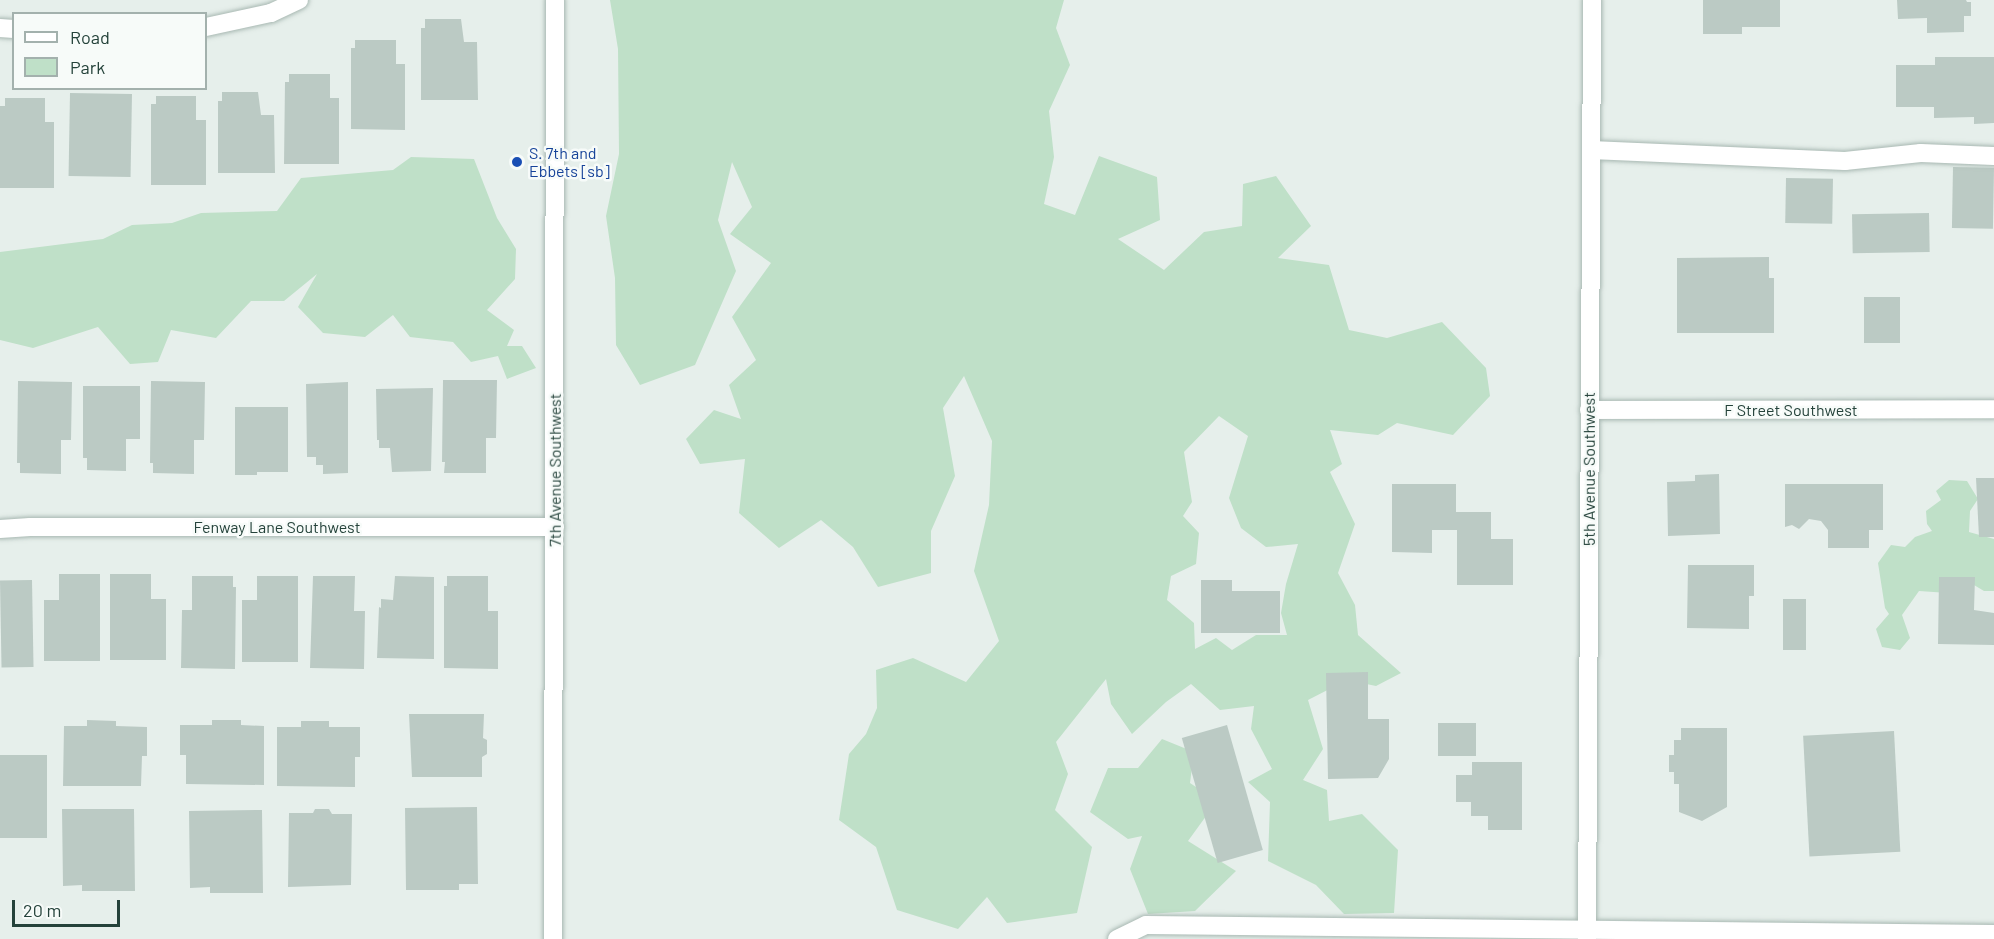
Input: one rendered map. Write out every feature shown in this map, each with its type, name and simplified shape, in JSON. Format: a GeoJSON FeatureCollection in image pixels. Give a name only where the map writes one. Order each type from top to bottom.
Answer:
{"type":"FeatureCollection","features":[{"type":"Feature","properties":{"kind":"street"},"geometry":{"type":"LineString","coordinates":[[207,27],[271,13],[299,0]]}},
{"type":"Feature","properties":{"kind":"street","name":"7th Avenue Southwest"},"geometry":{"type":"LineString","coordinates":[[553,939],[555,0]]}},
{"type":"Feature","properties":{"kind":"street","name":"5th Avenue Southwest"},"geometry":{"type":"LineString","coordinates":[[1587,935],[1592,0]]}},
{"type":"Feature","properties":{"kind":"street"},"geometry":{"type":"LineString","coordinates":[[1591,150],[1845,161],[1921,153],[1994,156]]}},
{"type":"Feature","properties":{"kind":"street","name":"F Street Southwest"},"geometry":{"type":"LineString","coordinates":[[1589,410],[1994,409]]}},
{"type":"Feature","properties":{"kind":"street","name":"Fenway Lane Southwest"},"geometry":{"type":"LineString","coordinates":[[0,529],[30,527],[555,527]]}},
{"type":"Feature","properties":{"kind":"street"},"geometry":{"type":"LineString","coordinates":[[1117,939],[1146,925],[1587,935],[1994,934]]}},
{"type":"Feature","properties":{"kind":"green space"},"geometry":{"type":"Polygon","coordinates":[[[610,0],[1064,0],[1056,28],[1070,65],[1049,111],[1054,157],[1044,204],[1075,215],[1099,156],[1157,177],[1160,220],[1118,239],[1164,270],[1204,232],[1242,226],[1243,184],[1276,176],[1311,226],[1278,258],[1329,265],[1349,330],[1387,338],[1442,322],[1486,368],[1490,396],[1453,435],[1397,423],[1378,435],[1330,430],[1342,464],[1330,472],[1355,524],[1338,573],[1355,605],[1358,635],[1401,673],[1376,686],[1347,680],[1308,700],[1323,749],[1303,780],[1327,790],[1329,821],[1362,814],[1398,850],[1394,913],[1344,914],[1316,885],[1268,861],[1270,802],[1248,782],[1272,769],[1251,729],[1254,706],[1220,710],[1191,684],[1166,702],[1132,734],[1111,704],[1106,679],[1056,742],[1068,774],[1055,810],[1092,847],[1077,913],[1007,923],[987,897],[958,929],[897,910],[876,847],[839,820],[849,754],[866,734],[877,708],[876,670],[913,658],[966,682],[999,641],[974,571],[989,505],[992,441],[964,376],[943,408],[955,476],[931,531],[931,573],[878,587],[853,547],[821,520],[779,548],[739,513],[745,459],[700,464],[686,439],[714,410],[741,419],[729,385],[756,360],[732,317],[771,263],[730,234],[752,207],[732,162],[718,220],[736,271],[695,365],[640,385],[616,345],[615,278],[606,216],[619,154],[618,49],[610,0]],[[1219,416],[1184,452],[1192,502],[1183,516],[1199,533],[1196,564],[1171,576],[1167,600],[1194,623],[1195,649],[1216,638],[1232,650],[1256,635],[1287,635],[1281,613],[1286,584],[1298,544],[1266,547],[1241,528],[1229,498],[1248,436],[1219,416]]]}},
{"type":"Feature","properties":{"kind":"green space"},"geometry":{"type":"Polygon","coordinates":[[[411,157],[474,159],[497,218],[516,249],[515,279],[487,310],[514,330],[507,346],[522,346],[536,368],[507,379],[498,356],[471,362],[453,342],[410,337],[393,315],[365,337],[323,333],[298,307],[317,274],[284,301],[251,301],[216,338],[171,330],[158,362],[130,364],[98,327],[33,348],[0,340],[0,252],[103,239],[132,225],[172,223],[201,213],[277,211],[301,178],[393,170],[411,157]]]}},
{"type":"Feature","properties":{"kind":"green space"},"geometry":{"type":"Polygon","coordinates":[[[1949,480],[1967,481],[1978,499],[1970,511],[1969,532],[1994,539],[1994,591],[1984,591],[1974,585],[1948,593],[1919,591],[1902,615],[1910,638],[1900,650],[1882,647],[1876,629],[1889,614],[1885,608],[1878,563],[1891,545],[1905,547],[1915,537],[1932,531],[1927,524],[1926,511],[1941,500],[1936,491],[1949,480]]]}},
{"type":"Feature","properties":{"kind":"green space"},"geometry":{"type":"Polygon","coordinates":[[[1162,739],[1194,752],[1190,783],[1217,801],[1188,841],[1236,871],[1195,911],[1148,914],[1130,869],[1142,836],[1128,839],[1090,812],[1108,768],[1138,768],[1162,739]]]}},
{"type":"Feature","properties":{"kind":"building"},"geometry":{"type":"Polygon","coordinates":[[[1703,0],[1780,0],[1780,27],[1742,27],[1742,34],[1703,34],[1703,0]]]}},
{"type":"Feature","properties":{"kind":"building"},"geometry":{"type":"Polygon","coordinates":[[[1897,0],[1966,0],[1971,2],[1971,16],[1964,16],[1964,32],[1927,33],[1927,18],[1898,19],[1897,0]]]}},
{"type":"Feature","properties":{"kind":"building"},"geometry":{"type":"Polygon","coordinates":[[[425,19],[461,19],[464,42],[477,42],[478,100],[421,100],[421,28],[425,28],[425,19]]]}},
{"type":"Feature","properties":{"kind":"building"},"geometry":{"type":"Polygon","coordinates":[[[355,40],[396,40],[396,64],[405,64],[405,130],[351,129],[351,48],[355,48],[355,40]]]}},
{"type":"Feature","properties":{"kind":"building"},"geometry":{"type":"Polygon","coordinates":[[[1935,57],[1994,57],[1994,123],[1974,124],[1974,117],[1934,118],[1934,107],[1896,107],[1896,65],[1935,65],[1935,57]]]}},
{"type":"Feature","properties":{"kind":"building"},"geometry":{"type":"Polygon","coordinates":[[[289,74],[330,74],[330,98],[339,98],[339,164],[284,164],[285,82],[289,82],[289,74]]]}},
{"type":"Feature","properties":{"kind":"building"},"geometry":{"type":"Polygon","coordinates":[[[222,92],[258,92],[261,115],[274,115],[275,173],[218,173],[218,101],[222,101],[222,92]]]}},
{"type":"Feature","properties":{"kind":"building"},"geometry":{"type":"Polygon","coordinates":[[[70,93],[132,94],[131,177],[69,176],[70,93]]]}},
{"type":"Feature","properties":{"kind":"building"},"geometry":{"type":"Polygon","coordinates":[[[156,96],[196,96],[196,120],[206,120],[206,185],[151,185],[151,104],[156,104],[156,96]]]}},
{"type":"Feature","properties":{"kind":"building"},"geometry":{"type":"Polygon","coordinates":[[[5,98],[45,98],[45,122],[54,122],[54,188],[0,188],[0,106],[5,106],[5,98]]]}},
{"type":"Feature","properties":{"kind":"building"},"geometry":{"type":"Polygon","coordinates":[[[1953,167],[1994,168],[1993,229],[1952,228],[1953,167]]]}},
{"type":"Feature","properties":{"kind":"building"},"geometry":{"type":"Polygon","coordinates":[[[1786,178],[1833,179],[1832,224],[1785,223],[1786,178]]]}},
{"type":"Feature","properties":{"kind":"building"},"geometry":{"type":"Polygon","coordinates":[[[1929,213],[1930,252],[1853,253],[1852,214],[1929,213]]]}},
{"type":"Feature","properties":{"kind":"building"},"geometry":{"type":"Polygon","coordinates":[[[1769,257],[1769,278],[1774,278],[1774,333],[1677,333],[1677,258],[1769,257]]]}},
{"type":"Feature","properties":{"kind":"building"},"geometry":{"type":"Polygon","coordinates":[[[1864,297],[1900,297],[1900,343],[1864,343],[1864,297]]]}},
{"type":"Feature","properties":{"kind":"building"},"geometry":{"type":"Polygon","coordinates":[[[443,380],[497,380],[496,438],[486,438],[486,473],[444,473],[445,462],[442,462],[443,380]]]}},
{"type":"Feature","properties":{"kind":"building"},"geometry":{"type":"Polygon","coordinates":[[[18,381],[72,382],[71,440],[61,440],[61,474],[20,473],[20,463],[17,463],[18,381]]]}},
{"type":"Feature","properties":{"kind":"building"},"geometry":{"type":"Polygon","coordinates":[[[151,381],[205,382],[204,440],[194,440],[194,474],[153,473],[153,463],[150,463],[151,381]]]}},
{"type":"Feature","properties":{"kind":"building"},"geometry":{"type":"Polygon","coordinates":[[[348,382],[348,473],[323,474],[323,465],[316,465],[316,457],[307,457],[306,384],[348,382]]]}},
{"type":"Feature","properties":{"kind":"building"},"geometry":{"type":"Polygon","coordinates":[[[83,386],[140,386],[140,439],[126,439],[126,471],[87,470],[87,458],[83,458],[83,386]]]}},
{"type":"Feature","properties":{"kind":"building"},"geometry":{"type":"Polygon","coordinates":[[[433,388],[431,471],[392,472],[390,448],[379,448],[379,440],[377,440],[376,389],[433,388]]]}},
{"type":"Feature","properties":{"kind":"building"},"geometry":{"type":"Polygon","coordinates":[[[235,407],[288,407],[288,472],[235,475],[235,407]]]}},
{"type":"Feature","properties":{"kind":"building"},"geometry":{"type":"Polygon","coordinates":[[[1719,474],[1720,534],[1668,536],[1667,482],[1695,481],[1695,475],[1719,474]]]}},
{"type":"Feature","properties":{"kind":"building"},"geometry":{"type":"Polygon","coordinates":[[[1976,478],[1994,478],[1994,537],[1979,537],[1976,478]]]}},
{"type":"Feature","properties":{"kind":"building"},"geometry":{"type":"Polygon","coordinates":[[[1392,484],[1456,484],[1456,512],[1491,512],[1491,539],[1513,539],[1513,585],[1457,585],[1457,530],[1432,530],[1432,553],[1392,552],[1392,484]]]}},
{"type":"Feature","properties":{"kind":"building"},"geometry":{"type":"Polygon","coordinates":[[[1785,484],[1883,484],[1883,530],[1869,530],[1869,548],[1828,548],[1828,530],[1821,521],[1809,519],[1799,529],[1792,525],[1785,527],[1785,484]]]}},
{"type":"Feature","properties":{"kind":"building"},"geometry":{"type":"Polygon","coordinates":[[[1688,565],[1754,565],[1754,596],[1749,596],[1749,629],[1687,628],[1688,565]]]}},
{"type":"Feature","properties":{"kind":"building"},"geometry":{"type":"Polygon","coordinates":[[[59,574],[100,574],[100,661],[44,661],[44,600],[59,600],[59,574]]]}},
{"type":"Feature","properties":{"kind":"building"},"geometry":{"type":"Polygon","coordinates":[[[110,574],[151,574],[151,599],[166,599],[166,660],[110,660],[110,574]]]}},
{"type":"Feature","properties":{"kind":"building"},"geometry":{"type":"Polygon","coordinates":[[[192,576],[233,576],[233,587],[236,587],[235,669],[181,668],[182,610],[192,610],[192,576]]]}},
{"type":"Feature","properties":{"kind":"building"},"geometry":{"type":"Polygon","coordinates":[[[257,576],[298,576],[298,662],[242,662],[242,600],[257,600],[257,576]]]}},
{"type":"Feature","properties":{"kind":"building"},"geometry":{"type":"Polygon","coordinates":[[[313,576],[355,576],[354,611],[365,611],[364,669],[310,668],[313,576]]]}},
{"type":"Feature","properties":{"kind":"building"},"geometry":{"type":"Polygon","coordinates":[[[395,576],[434,577],[434,659],[377,658],[379,607],[381,608],[381,599],[393,600],[395,576]]]}},
{"type":"Feature","properties":{"kind":"building"},"geometry":{"type":"Polygon","coordinates":[[[447,576],[488,576],[488,611],[498,611],[498,669],[444,668],[444,586],[447,586],[447,576]]]}},
{"type":"Feature","properties":{"kind":"building"},"geometry":{"type":"Polygon","coordinates":[[[1939,577],[1975,577],[1974,610],[1994,613],[1994,645],[1938,644],[1939,577]]]}},
{"type":"Feature","properties":{"kind":"building"},"geometry":{"type":"Polygon","coordinates":[[[32,580],[34,667],[2,668],[0,581],[32,580]]]}},
{"type":"Feature","properties":{"kind":"building"},"geometry":{"type":"Polygon","coordinates":[[[1201,580],[1232,580],[1232,591],[1280,591],[1280,633],[1201,633],[1201,580]]]}},
{"type":"Feature","properties":{"kind":"building"},"geometry":{"type":"Polygon","coordinates":[[[1783,599],[1806,599],[1806,650],[1783,650],[1783,599]]]}},
{"type":"Feature","properties":{"kind":"building"},"geometry":{"type":"Polygon","coordinates":[[[1368,672],[1368,719],[1389,719],[1389,759],[1378,778],[1328,779],[1326,673],[1368,672]]]}},
{"type":"Feature","properties":{"kind":"building"},"geometry":{"type":"Polygon","coordinates":[[[409,714],[484,714],[483,738],[487,740],[487,754],[482,757],[482,777],[412,777],[409,714]]]}},
{"type":"Feature","properties":{"kind":"building"},"geometry":{"type":"Polygon","coordinates":[[[87,720],[116,721],[116,726],[147,727],[147,756],[142,756],[141,786],[63,786],[64,726],[87,726],[87,720]]]}},
{"type":"Feature","properties":{"kind":"building"},"geometry":{"type":"Polygon","coordinates":[[[212,720],[241,720],[241,725],[264,726],[264,785],[186,784],[186,755],[180,755],[180,725],[212,725],[212,720]]]}},
{"type":"Feature","properties":{"kind":"building"},"geometry":{"type":"Polygon","coordinates":[[[301,721],[329,721],[329,727],[360,727],[360,757],[355,757],[355,787],[277,786],[277,727],[301,727],[301,721]]]}},
{"type":"Feature","properties":{"kind":"building"},"geometry":{"type":"Polygon","coordinates":[[[1438,723],[1476,723],[1476,756],[1438,756],[1438,723]]]}},
{"type":"Feature","properties":{"kind":"building"},"geometry":{"type":"Polygon","coordinates":[[[1227,725],[1263,850],[1218,863],[1182,738],[1227,725]]]}},
{"type":"Feature","properties":{"kind":"building"},"geometry":{"type":"Polygon","coordinates":[[[1681,728],[1727,728],[1727,807],[1702,821],[1679,812],[1679,784],[1674,784],[1674,772],[1669,772],[1669,755],[1674,755],[1674,740],[1681,740],[1681,728]]]}},
{"type":"Feature","properties":{"kind":"building"},"geometry":{"type":"Polygon","coordinates":[[[1894,731],[1900,852],[1809,857],[1803,736],[1894,731]]]}},
{"type":"Feature","properties":{"kind":"building"},"geometry":{"type":"Polygon","coordinates":[[[0,755],[47,755],[47,838],[0,838],[0,755]]]}},
{"type":"Feature","properties":{"kind":"building"},"geometry":{"type":"Polygon","coordinates":[[[1472,762],[1522,762],[1522,830],[1488,830],[1488,816],[1471,816],[1471,802],[1456,802],[1456,775],[1472,775],[1472,762]]]}},
{"type":"Feature","properties":{"kind":"building"},"geometry":{"type":"Polygon","coordinates":[[[477,807],[478,884],[459,884],[459,890],[406,890],[405,808],[477,807]]]}},
{"type":"Feature","properties":{"kind":"building"},"geometry":{"type":"Polygon","coordinates":[[[62,809],[134,809],[135,891],[82,891],[82,885],[63,886],[62,809]]]}},
{"type":"Feature","properties":{"kind":"building"},"geometry":{"type":"Polygon","coordinates":[[[315,809],[329,809],[332,814],[352,814],[351,885],[288,887],[289,813],[313,813],[315,809]]]}},
{"type":"Feature","properties":{"kind":"building"},"geometry":{"type":"Polygon","coordinates":[[[262,810],[263,893],[210,893],[210,887],[190,888],[189,811],[262,810]]]}},
{"type":"Feature","properties":{"kind":"place","name":"S. 7th and Ebbets [sb]"},"geometry":{"type":"Point","coordinates":[517,162]}}]}
